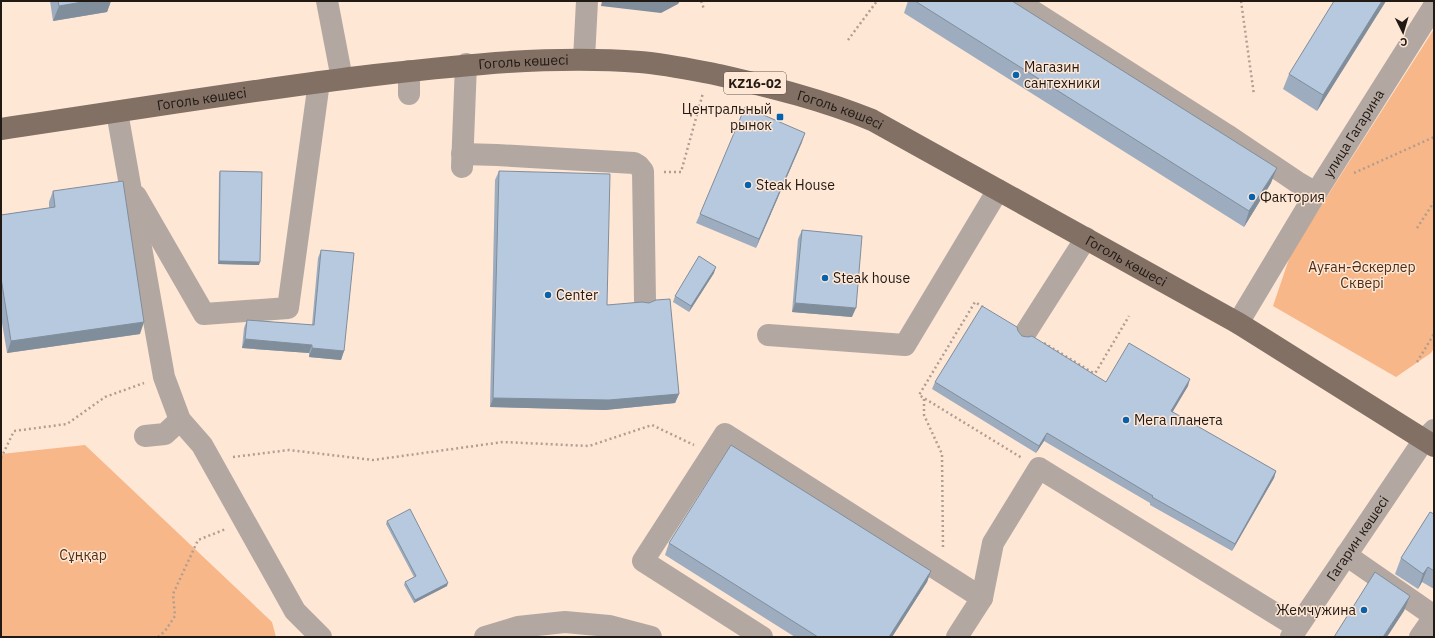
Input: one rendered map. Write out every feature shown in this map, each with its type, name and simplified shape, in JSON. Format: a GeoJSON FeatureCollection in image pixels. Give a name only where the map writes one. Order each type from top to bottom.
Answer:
{"type":"FeatureCollection","features":[{"type":"Feature","properties":{"kind":"main road","name":"Гоголь көшесі"},"geometry":{"type":"LineString","coordinates":[[1,129],[319,82],[466,64],[584,59],[643,62],[701,71],[752,82],[838,106],[872,120],[1238,323],[1431,438]]}},
{"type":"Feature","properties":{"kind":"street"},"geometry":{"type":"LineString","coordinates":[[327,1],[342,79]]}},
{"type":"Feature","properties":{"kind":"street"},"geometry":{"type":"LineString","coordinates":[[584,59],[586,1]]}},
{"type":"Feature","properties":{"kind":"street"},"geometry":{"type":"LineString","coordinates":[[1017,1],[1316,193]]}},
{"type":"Feature","properties":{"kind":"street","name":"улица Гагарина"},"geometry":{"type":"LineString","coordinates":[[1238,323],[1316,193],[1434,6]]}},
{"type":"Feature","properties":{"kind":"street"},"geometry":{"type":"LineString","coordinates":[[466,64],[462,161],[497,155],[634,163],[643,171],[645,300]]}},
{"type":"Feature","properties":{"kind":"street"},"geometry":{"type":"LineString","coordinates":[[409,71],[409,94]]}},
{"type":"Feature","properties":{"kind":"street"},"geometry":{"type":"LineString","coordinates":[[129,183],[204,314],[288,308],[319,82]]}},
{"type":"Feature","properties":{"kind":"street"},"geometry":{"type":"LineString","coordinates":[[117,112],[164,377],[180,420],[202,445],[295,611],[321,637]]}},
{"type":"Feature","properties":{"kind":"street"},"geometry":{"type":"LineString","coordinates":[[768,335],[905,345],[998,190]]}},
{"type":"Feature","properties":{"kind":"street"},"geometry":{"type":"LineString","coordinates":[[1026,332],[1086,238]]}},
{"type":"Feature","properties":{"kind":"street","name":"Гагарин көшесі"},"geometry":{"type":"LineString","coordinates":[[1294,632],[1346,555],[1431,438],[1434,414]]}},
{"type":"Feature","properties":{"kind":"street"},"geometry":{"type":"LineString","coordinates":[[145,436],[165,434],[180,420]]}},
{"type":"Feature","properties":{"kind":"street"},"geometry":{"type":"LineString","coordinates":[[762,637],[643,561],[725,434],[982,598]]}},
{"type":"Feature","properties":{"kind":"street"},"geometry":{"type":"LineString","coordinates":[[957,637],[982,598],[993,543],[1039,468],[1294,632]]}},
{"type":"Feature","properties":{"kind":"street"},"geometry":{"type":"LineString","coordinates":[[1346,555],[1434,616],[1420,637]]}},
{"type":"Feature","properties":{"kind":"street"},"geometry":{"type":"LineString","coordinates":[[485,637],[518,627],[565,622],[609,626],[651,637]]}},
{"type":"Feature","properties":{"kind":"path"},"geometry":{"type":"LineString","coordinates":[[701,1],[704,9]]}},
{"type":"Feature","properties":{"kind":"path"},"geometry":{"type":"LineString","coordinates":[[848,40],[877,1]]}},
{"type":"Feature","properties":{"kind":"path"},"geometry":{"type":"LineString","coordinates":[[1241,1],[1254,95]]}},
{"type":"Feature","properties":{"kind":"path"},"geometry":{"type":"LineString","coordinates":[[643,171],[680,172],[704,91]]}},
{"type":"Feature","properties":{"kind":"path"},"geometry":{"type":"LineString","coordinates":[[1351,175],[1434,137]]}},
{"type":"Feature","properties":{"kind":"path"},"geometry":{"type":"LineString","coordinates":[[1418,228],[1434,202]]}},
{"type":"Feature","properties":{"kind":"path"},"geometry":{"type":"LineString","coordinates":[[988,310],[975,302],[919,395],[1039,468]]}},
{"type":"Feature","properties":{"kind":"path"},"geometry":{"type":"LineString","coordinates":[[1091,381],[1129,316]]}},
{"type":"Feature","properties":{"kind":"path"},"geometry":{"type":"LineString","coordinates":[[1026,332],[1095,374]]}},
{"type":"Feature","properties":{"kind":"path"},"geometry":{"type":"LineString","coordinates":[[1417,362],[1434,334]]}},
{"type":"Feature","properties":{"kind":"path"},"geometry":{"type":"LineString","coordinates":[[1,458],[14,431],[68,424],[105,397],[164,377]]}},
{"type":"Feature","properties":{"kind":"path"},"geometry":{"type":"LineString","coordinates":[[924,398],[924,415],[942,454],[944,574]]}},
{"type":"Feature","properties":{"kind":"path"},"geometry":{"type":"LineString","coordinates":[[211,460],[289,450],[373,460],[503,442],[589,446],[652,425],[712,454]]}},
{"type":"Feature","properties":{"kind":"path"},"geometry":{"type":"LineString","coordinates":[[158,637],[165,631],[175,616],[173,594],[198,540],[245,520]]}},
{"type":"Feature","properties":{"kind":"green space","name":"Ауған-Әскерлер Сквері"},"geometry":{"type":"Polygon","coordinates":[[[1434,29],[1434,348],[1431,353],[1396,377],[1273,306],[1291,253],[1434,29]]]}},
{"type":"Feature","properties":{"kind":"green space","name":"Сұңқар"},"geometry":{"type":"Polygon","coordinates":[[[85,445],[272,622],[276,637],[1,637],[1,454],[85,445]]]}},
{"type":"Feature","properties":{"kind":"building"},"geometry":{"type":"Polygon","coordinates":[[[58,1],[88,1],[59,6],[58,1]]]}},
{"type":"Feature","properties":{"kind":"building"},"geometry":{"type":"Polygon","coordinates":[[[915,1],[1012,1],[1277,168],[1249,211],[915,1]]]}},
{"type":"Feature","properties":{"kind":"building"},"geometry":{"type":"Polygon","coordinates":[[[1334,1],[1382,1],[1323,95],[1289,74],[1334,1]]]}},
{"type":"Feature","properties":{"kind":"building","name":"Steak House"},"geometry":{"type":"Polygon","coordinates":[[[745,107],[805,133],[759,239],[700,214],[745,107]]]}},
{"type":"Feature","properties":{"kind":"building"},"geometry":{"type":"Polygon","coordinates":[[[220,171],[262,172],[260,262],[219,261],[220,171]]]}},
{"type":"Feature","properties":{"kind":"building","name":"Center"},"geometry":{"type":"Polygon","coordinates":[[[499,171],[610,174],[607,305],[642,302],[649,303],[656,300],[670,299],[679,394],[609,400],[493,398],[499,171]]]}},
{"type":"Feature","properties":{"kind":"building"},"geometry":{"type":"Polygon","coordinates":[[[123,181],[144,322],[11,341],[1,278],[1,215],[55,207],[53,191],[123,181]]]}},
{"type":"Feature","properties":{"kind":"building","name":"Steak house"},"geometry":{"type":"Polygon","coordinates":[[[802,230],[862,236],[856,308],[795,303],[802,230]]]}},
{"type":"Feature","properties":{"kind":"building"},"geometry":{"type":"Polygon","coordinates":[[[321,250],[354,253],[344,351],[312,348],[312,345],[245,339],[247,320],[314,325],[321,250]]]}},
{"type":"Feature","properties":{"kind":"building"},"geometry":{"type":"Polygon","coordinates":[[[699,256],[716,267],[691,306],[675,296],[699,256]]]}},
{"type":"Feature","properties":{"kind":"building"},"geometry":{"type":"Polygon","coordinates":[[[982,306],[1017,327],[1022,336],[1032,336],[1106,382],[1129,343],[1190,379],[1171,411],[1276,471],[1235,544],[1152,497],[1153,496],[1047,433],[1039,446],[935,382],[982,306]]]}},
{"type":"Feature","properties":{"kind":"building"},"geometry":{"type":"Polygon","coordinates":[[[731,445],[931,571],[889,637],[818,637],[669,543],[731,445]]]}},
{"type":"Feature","properties":{"kind":"building"},"geometry":{"type":"Polygon","coordinates":[[[410,509],[448,583],[415,600],[405,582],[416,576],[387,521],[410,509]]]}},
{"type":"Feature","properties":{"kind":"building"},"geometry":{"type":"Polygon","coordinates":[[[1430,512],[1434,514],[1434,571],[1428,567],[1423,574],[1401,558],[1430,512]]]}},
{"type":"Feature","properties":{"kind":"building"},"geometry":{"type":"Polygon","coordinates":[[[1375,572],[1410,596],[1383,637],[1334,637],[1375,572]]]}},
{"type":"Feature","properties":{"kind":"place","name":"Магазин сантехники"},"geometry":{"type":"Point","coordinates":[1016,75]}},
{"type":"Feature","properties":{"kind":"place","name":"Центральный рынок"},"geometry":{"type":"Point","coordinates":[780,117]}},
{"type":"Feature","properties":{"kind":"place","name":"Steak House"},"geometry":{"type":"Point","coordinates":[748,185]}},
{"type":"Feature","properties":{"kind":"place","name":"Фактория"},"geometry":{"type":"Point","coordinates":[1252,197]}},
{"type":"Feature","properties":{"kind":"place","name":"Steak house"},"geometry":{"type":"Point","coordinates":[825,278]}},
{"type":"Feature","properties":{"kind":"place","name":"Center"},"geometry":{"type":"Point","coordinates":[548,295]}},
{"type":"Feature","properties":{"kind":"place","name":"Мега планета"},"geometry":{"type":"Point","coordinates":[1126,420]}},
{"type":"Feature","properties":{"kind":"place","name":"Жемчужина"},"geometry":{"type":"Point","coordinates":[1364,610]}}]}
